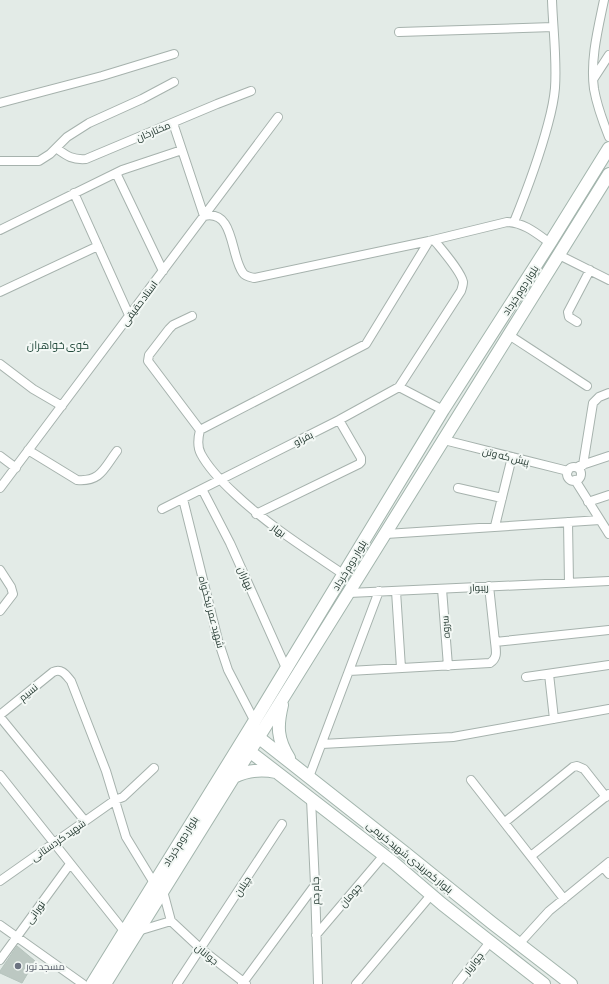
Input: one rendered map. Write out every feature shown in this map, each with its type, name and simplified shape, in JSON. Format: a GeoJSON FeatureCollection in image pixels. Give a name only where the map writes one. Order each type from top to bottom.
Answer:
{"type":"FeatureCollection","features":[{"type":"Feature","properties":{"kind":"street"},"geometry":{"type":"LineString","coordinates":[[514,222],[542,146],[552,108],[555,88],[552,0]]}},
{"type":"Feature","properties":{"kind":"street"},"geometry":{"type":"LineString","coordinates":[[604,0],[595,49],[594,90],[601,119],[609,137]]}},
{"type":"Feature","properties":{"kind":"street"},"geometry":{"type":"LineString","coordinates":[[399,32],[553,27]]}},
{"type":"Feature","properties":{"kind":"street"},"geometry":{"type":"LineString","coordinates":[[0,103],[102,76],[174,54]]}},
{"type":"Feature","properties":{"kind":"street"},"geometry":{"type":"LineString","coordinates":[[594,78],[609,55]]}},
{"type":"Feature","properties":{"kind":"street"},"geometry":{"type":"LineString","coordinates":[[0,161],[39,161],[67,137],[89,123],[154,93],[174,82]]}},
{"type":"Feature","properties":{"kind":"street","name":"مختارخان"},"geometry":{"type":"LineString","coordinates":[[56,148],[76,160],[86,160],[251,91]]}},
{"type":"Feature","properties":{"kind":"street","name":"استاد حقیقی"},"geometry":{"type":"LineString","coordinates":[[0,488],[278,117]]}},
{"type":"Feature","properties":{"kind":"street"},"geometry":{"type":"LineString","coordinates":[[173,123],[204,216],[211,214],[217,216],[223,221],[229,232],[243,274],[248,277],[254,278],[431,241],[507,222],[514,222],[530,228],[550,244]]}},
{"type":"Feature","properties":{"kind":"street","name":"بلوار دوم خرداد"},"geometry":{"type":"LineString","coordinates":[[92,984],[443,410],[550,244],[609,148]]}},
{"type":"Feature","properties":{"kind":"street"},"geometry":{"type":"LineString","coordinates":[[0,230],[116,173],[182,150]]}},
{"type":"Feature","properties":{"kind":"street"},"geometry":{"type":"LineString","coordinates":[[116,173],[163,271]]}},
{"type":"Feature","properties":{"kind":"street","name":"بلوار دوم خرداد"},"geometry":{"type":"LineString","coordinates":[[108,983],[214,809],[609,174]]}},
{"type":"Feature","properties":{"kind":"street"},"geometry":{"type":"LineString","coordinates":[[74,193],[129,316]]}},
{"type":"Feature","properties":{"kind":"street"},"geometry":{"type":"LineString","coordinates":[[431,241],[446,255],[460,276],[463,281],[461,291],[399,387],[443,410]]}},
{"type":"Feature","properties":{"kind":"street"},"geometry":{"type":"LineString","coordinates":[[192,316],[169,328],[149,355],[148,361],[200,430],[366,344],[431,241]]}},
{"type":"Feature","properties":{"kind":"street"},"geometry":{"type":"LineString","coordinates":[[0,292],[98,246]]}},
{"type":"Feature","properties":{"kind":"street"},"geometry":{"type":"LineString","coordinates":[[559,255],[609,280]]}},
{"type":"Feature","properties":{"kind":"street"},"geometry":{"type":"LineString","coordinates":[[577,322],[568,317],[568,312],[590,270]]}},
{"type":"Feature","properties":{"kind":"street"},"geometry":{"type":"LineString","coordinates":[[509,335],[587,386]]}},
{"type":"Feature","properties":{"kind":"street"},"geometry":{"type":"LineString","coordinates":[[0,364],[33,389],[62,406]]}},
{"type":"Feature","properties":{"kind":"street","name":"بفراو"},"geometry":{"type":"LineString","coordinates":[[162,509],[339,420],[399,387]]}},
{"type":"Feature","properties":{"kind":"street"},"geometry":{"type":"LineString","coordinates":[[575,480],[581,476],[580,466],[594,403],[599,397],[609,393]]}},
{"type":"Feature","properties":{"kind":"street"},"geometry":{"type":"LineString","coordinates":[[256,514],[361,462],[361,458],[339,420]]}},
{"type":"Feature","properties":{"kind":"street","name":"بهار"},"geometry":{"type":"LineString","coordinates":[[200,430],[198,447],[200,454],[220,479],[256,514],[344,574]]}},
{"type":"Feature","properties":{"kind":"street","name":"پیش که وتن"},"geometry":{"type":"LineString","coordinates":[[444,440],[568,471]]}},
{"type":"Feature","properties":{"kind":"street"},"geometry":{"type":"LineString","coordinates":[[28,450],[77,480],[92,480],[100,475],[117,451]]}},
{"type":"Feature","properties":{"kind":"street"},"geometry":{"type":"LineString","coordinates":[[0,456],[16,468]]}},
{"type":"Feature","properties":{"kind":"street"},"geometry":{"type":"LineString","coordinates":[[609,456],[580,466],[571,467],[568,471],[568,477],[575,480],[609,534]]}},
{"type":"Feature","properties":{"kind":"street"},"geometry":{"type":"LineString","coordinates":[[495,526],[512,457]]}},
{"type":"Feature","properties":{"kind":"street"},"geometry":{"type":"LineString","coordinates":[[458,488],[502,498]]}},
{"type":"Feature","properties":{"kind":"street","name":"بهاران"},"geometry":{"type":"LineString","coordinates":[[202,489],[230,543],[286,668]]}},
{"type":"Feature","properties":{"kind":"street"},"geometry":{"type":"LineString","coordinates":[[588,502],[609,495]]}},
{"type":"Feature","properties":{"kind":"street","name":"شهید عمر نیکخواه"},"geometry":{"type":"LineString","coordinates":[[183,498],[218,640],[228,670],[251,725]]}},
{"type":"Feature","properties":{"kind":"street"},"geometry":{"type":"LineString","coordinates":[[386,534],[600,520]]}},
{"type":"Feature","properties":{"kind":"street"},"geometry":{"type":"LineString","coordinates":[[568,522],[569,583]]}},
{"type":"Feature","properties":{"kind":"street"},"geometry":{"type":"LineString","coordinates":[[0,570],[11,587],[13,594],[0,610]]}},
{"type":"Feature","properties":{"kind":"street","name":"ریبوار"},"geometry":{"type":"LineString","coordinates":[[349,593],[609,581]]}},
{"type":"Feature","properties":{"kind":"street"},"geometry":{"type":"LineString","coordinates":[[349,671],[490,663],[496,657],[489,586]]}},
{"type":"Feature","properties":{"kind":"street","name":"سروه"},"geometry":{"type":"LineString","coordinates":[[442,589],[448,666]]}},
{"type":"Feature","properties":{"kind":"street"},"geometry":{"type":"LineString","coordinates":[[309,777],[379,591]]}},
{"type":"Feature","properties":{"kind":"street"},"geometry":{"type":"LineString","coordinates":[[396,591],[401,668]]}},
{"type":"Feature","properties":{"kind":"street"},"geometry":{"type":"LineString","coordinates":[[495,642],[609,630]]}},
{"type":"Feature","properties":{"kind":"street"},"geometry":{"type":"LineString","coordinates":[[526,677],[609,665]]}},
{"type":"Feature","properties":{"kind":"street","name":"نسیم"},"geometry":{"type":"LineString","coordinates":[[0,716],[56,670],[65,673],[71,682],[106,771],[115,800]]}},
{"type":"Feature","properties":{"kind":"street"},"geometry":{"type":"LineString","coordinates":[[549,674],[554,719]]}},
{"type":"Feature","properties":{"kind":"street"},"geometry":{"type":"LineString","coordinates":[[283,699],[278,729],[281,745],[293,764]]}},
{"type":"Feature","properties":{"kind":"street"},"geometry":{"type":"LineString","coordinates":[[322,744],[453,737],[609,709]]}},
{"type":"Feature","properties":{"kind":"street"},"geometry":{"type":"LineString","coordinates":[[0,716],[85,821]]}},
{"type":"Feature","properties":{"kind":"street","name":"بلوار کمربندی شهید کریمی"},"geometry":{"type":"LineString","coordinates":[[251,725],[259,738],[571,984]]}},
{"type":"Feature","properties":{"kind":"street","name":"بلوار کمربندی شهید کریمی"},"geometry":{"type":"LineString","coordinates":[[240,744],[384,855],[431,895],[544,984]]}},
{"type":"Feature","properties":{"kind":"street"},"geometry":{"type":"LineString","coordinates":[[505,822],[573,767],[577,766],[584,769],[607,796],[531,856]]}},
{"type":"Feature","properties":{"kind":"street","name":"شهید کردستانی"},"geometry":{"type":"LineString","coordinates":[[2,877],[54,844],[115,800],[123,797],[154,768]]}},
{"type":"Feature","properties":{"kind":"street"},"geometry":{"type":"LineString","coordinates":[[234,777],[244,772],[252,771],[263,770],[277,772]]}},
{"type":"Feature","properties":{"kind":"street"},"geometry":{"type":"LineString","coordinates":[[0,774],[124,932]]}},
{"type":"Feature","properties":{"kind":"street"},"geometry":{"type":"LineString","coordinates":[[471,780],[564,898]]}},
{"type":"Feature","properties":{"kind":"street","name":"جام جم"},"geometry":{"type":"LineString","coordinates":[[311,799],[318,984]]}},
{"type":"Feature","properties":{"kind":"street"},"geometry":{"type":"LineString","coordinates":[[115,800],[126,836],[154,883]]}},
{"type":"Feature","properties":{"kind":"street"},"geometry":{"type":"LineString","coordinates":[[205,801],[214,809]]}},
{"type":"Feature","properties":{"kind":"street","name":"چیلان"},"geometry":{"type":"LineString","coordinates":[[177,984],[282,824]]}},
{"type":"Feature","properties":{"kind":"street","name":"چومان"},"geometry":{"type":"LineString","coordinates":[[316,935],[384,855]]}},
{"type":"Feature","properties":{"kind":"street","name":"نورانی"},"geometry":{"type":"LineString","coordinates":[[0,960],[70,864]]}},
{"type":"Feature","properties":{"kind":"street"},"geometry":{"type":"LineString","coordinates":[[519,944],[549,911],[564,898],[607,868]]}},
{"type":"Feature","properties":{"kind":"street"},"geometry":{"type":"LineString","coordinates":[[244,983],[315,885]]}},
{"type":"Feature","properties":{"kind":"street"},"geometry":{"type":"LineString","coordinates":[[138,932],[171,922],[163,892]]}},
{"type":"Feature","properties":{"kind":"street"},"geometry":{"type":"LineString","coordinates":[[356,984],[431,895]]}},
{"type":"Feature","properties":{"kind":"street","name":"جوانان"},"geometry":{"type":"LineString","coordinates":[[171,922],[201,949],[244,983]]}},
{"type":"Feature","properties":{"kind":"street"},"geometry":{"type":"LineString","coordinates":[[0,925],[83,984]]}},
{"type":"Feature","properties":{"kind":"street","name":"چواریار"},"geometry":{"type":"LineString","coordinates":[[457,984],[490,942]]}},
{"type":"Feature","properties":{"kind":"building","name":"مسجد نور"},"geometry":{"type":"Polygon","coordinates":[[[17,946],[35,961],[22,983],[0,973],[17,946]]]}},
{"type":"Feature","properties":{"kind":"place","name":"مسجد نور"},"geometry":{"type":"Point","coordinates":[18,966]}},
{"type":"Feature","properties":{"kind":"district","name":"کوی خواهران"},"geometry":{"type":"Point","coordinates":[58,345]}}]}
